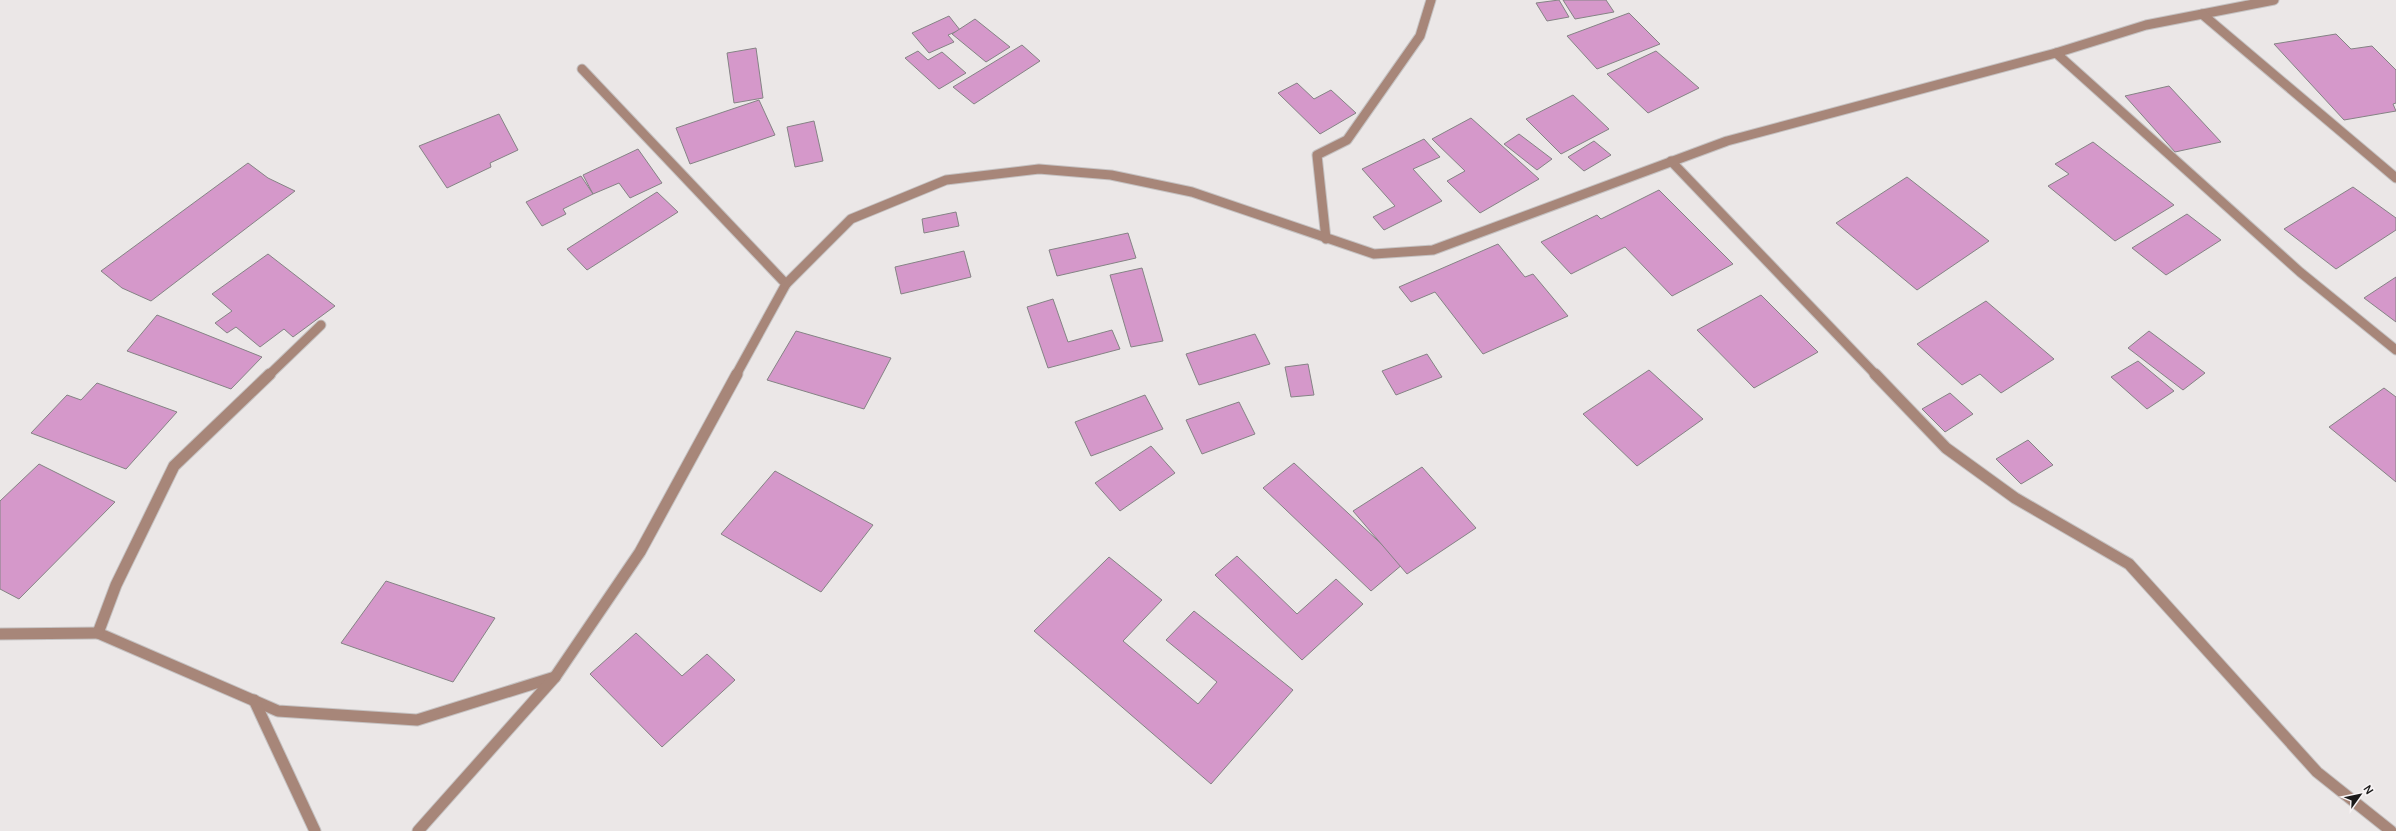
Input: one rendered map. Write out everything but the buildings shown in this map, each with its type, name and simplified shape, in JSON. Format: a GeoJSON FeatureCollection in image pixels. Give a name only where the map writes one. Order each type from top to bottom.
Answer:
{"type":"FeatureCollection","features":[{"type":"Feature","properties":{"kind":"street"},"geometry":{"type":"LineString","coordinates":[[1326,239],[1317,155],[1347,140],[1400,67],[1420,36],[1431,0]]}},
{"type":"Feature","properties":{"kind":"street"},"geometry":{"type":"LineString","coordinates":[[418,831],[554,677],[640,552],[786,284],[851,219],[946,180],[1039,169],[1111,175],[1192,192],[1326,239],[1374,254],[1433,250],[1727,141],[2056,53],[2146,25],[2274,0]]}},
{"type":"Feature","properties":{"kind":"street"},"geometry":{"type":"LineString","coordinates":[[2202,14],[2396,178]]}},
{"type":"Feature","properties":{"kind":"street"},"geometry":{"type":"LineString","coordinates":[[2056,53],[2300,272],[2396,350]]}},
{"type":"Feature","properties":{"kind":"street"},"geometry":{"type":"LineString","coordinates":[[582,69],[786,284]]}},
{"type":"Feature","properties":{"kind":"street"},"geometry":{"type":"LineString","coordinates":[[1671,161],[1946,448],[2015,498],[2129,564],[2317,772],[2391,831]]}},
{"type":"Feature","properties":{"kind":"street"},"geometry":{"type":"LineString","coordinates":[[98,633],[116,585],[174,466],[321,325]]}},
{"type":"Feature","properties":{"kind":"street"},"geometry":{"type":"LineString","coordinates":[[0,634],[98,633],[278,711],[417,720],[554,677]]}},
{"type":"Feature","properties":{"kind":"street"},"geometry":{"type":"LineString","coordinates":[[254,700],[315,831]]}}]}
